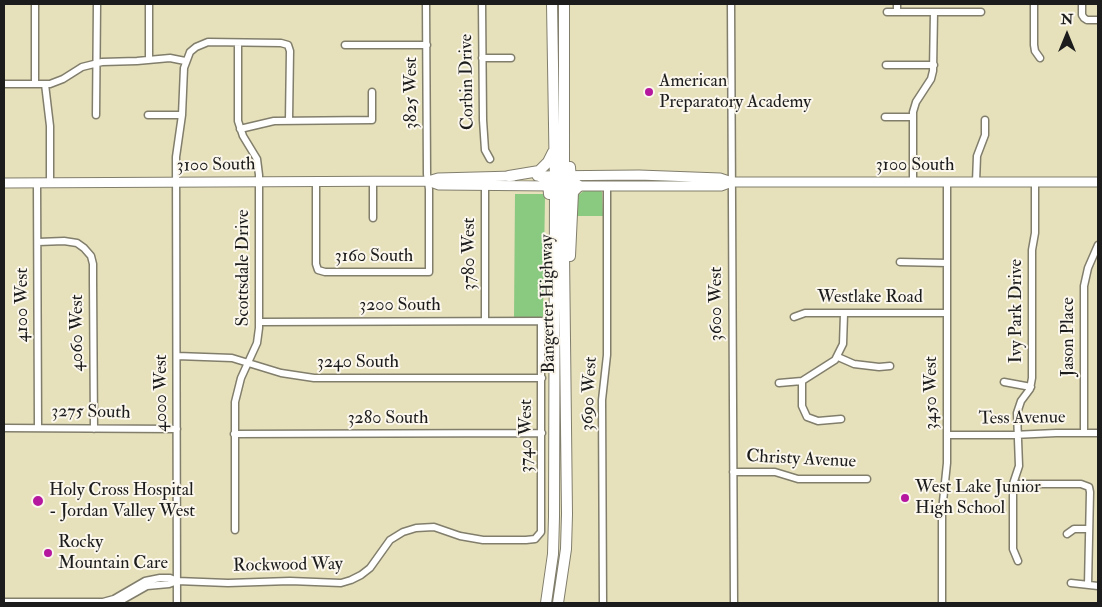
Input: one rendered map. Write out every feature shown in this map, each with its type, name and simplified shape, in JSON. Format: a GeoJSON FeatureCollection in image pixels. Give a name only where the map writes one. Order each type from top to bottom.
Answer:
{"type":"FeatureCollection","features":[{"type":"Feature","properties":{"kind":"highway","name":"Bangerter Highway"},"geometry":{"type":"LineString","coordinates":[[552,4],[554,148],[559,181],[565,290],[567,538],[558,602]]}},
{"type":"Feature","properties":{"kind":"highway"},"geometry":{"type":"LineString","coordinates":[[558,4],[559,23],[570,50],[559,181]]}},
{"type":"Feature","properties":{"kind":"highway"},"geometry":{"type":"LineString","coordinates":[[564,4],[564,33]]}},
{"type":"Feature","properties":{"kind":"highway"},"geometry":{"type":"LineString","coordinates":[[509,176],[539,171],[548,162],[554,148]]}},
{"type":"Feature","properties":{"kind":"highway"},"geometry":{"type":"LineString","coordinates":[[540,176],[548,182],[571,180],[579,186],[573,192],[569,281],[565,290]]}},
{"type":"Feature","properties":{"kind":"highway","name":"Bangerter Highway"},"geometry":{"type":"LineString","coordinates":[[546,603],[550,582],[554,533],[555,334],[559,181]]}},
{"type":"Feature","properties":{"kind":"highway"},"geometry":{"type":"LineString","coordinates":[[555,334],[560,347],[561,411],[566,421]]}},
{"type":"Feature","properties":{"kind":"highway"},"geometry":{"type":"LineString","coordinates":[[550,582],[554,597],[558,602]]}},
{"type":"Feature","properties":{"kind":"main road","name":"3100 South"},"geometry":{"type":"LineString","coordinates":[[4,183],[428,181],[438,178],[540,176]]}},
{"type":"Feature","properties":{"kind":"main road","name":"3100 South"},"geometry":{"type":"LineString","coordinates":[[428,181],[439,185],[485,186],[638,176],[720,178],[732,182],[1098,182]]}},
{"type":"Feature","properties":{"kind":"main road","name":"3100 South"},"geometry":{"type":"LineString","coordinates":[[579,186],[721,186],[732,182]]}},
{"type":"Feature","properties":{"kind":"street"},"geometry":{"type":"LineString","coordinates":[[35,4],[35,84]]}},
{"type":"Feature","properties":{"kind":"street"},"geometry":{"type":"LineString","coordinates":[[96,115],[97,4]]}},
{"type":"Feature","properties":{"kind":"street"},"geometry":{"type":"LineString","coordinates":[[149,4],[149,60]]}},
{"type":"Feature","properties":{"kind":"street","name":"3825 West"},"geometry":{"type":"LineString","coordinates":[[426,4],[429,272]]}},
{"type":"Feature","properties":{"kind":"street","name":"Corbin Drive"},"geometry":{"type":"LineString","coordinates":[[482,4],[484,138],[486,152],[490,159]]}},
{"type":"Feature","properties":{"kind":"street","name":"3600 West"},"geometry":{"type":"LineString","coordinates":[[731,4],[734,603]]}},
{"type":"Feature","properties":{"kind":"street"},"geometry":{"type":"LineString","coordinates":[[897,4],[897,12]]}},
{"type":"Feature","properties":{"kind":"street"},"geometry":{"type":"LineString","coordinates":[[1034,4],[1034,45],[1035,51],[1040,58]]}},
{"type":"Feature","properties":{"kind":"street"},"geometry":{"type":"LineString","coordinates":[[1082,4],[1084,18],[1098,20]]}},
{"type":"Feature","properties":{"kind":"street"},"geometry":{"type":"LineString","coordinates":[[887,12],[981,12]]}},
{"type":"Feature","properties":{"kind":"street"},"geometry":{"type":"LineString","coordinates":[[913,182],[913,117],[916,102],[931,79],[934,65],[934,12]]}},
{"type":"Feature","properties":{"kind":"street"},"geometry":{"type":"LineString","coordinates":[[4,84],[45,84],[60,81],[82,67],[96,63],[170,58],[185,61],[193,49],[204,43],[281,43],[288,45],[290,51],[289,120]]}},
{"type":"Feature","properties":{"kind":"street"},"geometry":{"type":"LineString","coordinates":[[238,43],[238,112],[240,129],[274,121],[372,120],[372,92]]}},
{"type":"Feature","properties":{"kind":"street"},"geometry":{"type":"LineString","coordinates":[[345,45],[426,45]]}},
{"type":"Feature","properties":{"kind":"street"},"geometry":{"type":"LineString","coordinates":[[482,58],[511,58]]}},
{"type":"Feature","properties":{"kind":"street","name":"4000 West"},"geometry":{"type":"LineString","coordinates":[[177,603],[176,183],[177,147],[182,115],[182,80],[185,61]]}},
{"type":"Feature","properties":{"kind":"street"},"geometry":{"type":"LineString","coordinates":[[886,65],[934,65]]}},
{"type":"Feature","properties":{"kind":"street"},"geometry":{"type":"LineString","coordinates":[[45,84],[46,104],[50,123],[50,183]]}},
{"type":"Feature","properties":{"kind":"street"},"geometry":{"type":"LineString","coordinates":[[148,115],[182,115]]}},
{"type":"Feature","properties":{"kind":"street"},"geometry":{"type":"LineString","coordinates":[[885,117],[913,117]]}},
{"type":"Feature","properties":{"kind":"street"},"geometry":{"type":"LineString","coordinates":[[976,182],[977,156],[984,135],[985,120]]}},
{"type":"Feature","properties":{"kind":"street","name":"Scottsdale Drive"},"geometry":{"type":"LineString","coordinates":[[234,530],[234,407],[236,392],[257,343],[259,322],[260,182],[257,159],[240,129]]}},
{"type":"Feature","properties":{"kind":"street","name":"3160 South"},"geometry":{"type":"LineString","coordinates":[[316,181],[316,264],[318,270],[325,272],[429,272]]}},
{"type":"Feature","properties":{"kind":"street"},"geometry":{"type":"LineString","coordinates":[[373,181],[373,218]]}},
{"type":"Feature","properties":{"kind":"street","name":"3450 West"},"geometry":{"type":"LineString","coordinates":[[942,603],[942,511],[947,468],[947,182]]}},
{"type":"Feature","properties":{"kind":"street","name":"Ivy Park Drive"},"geometry":{"type":"LineString","coordinates":[[1018,561],[1013,549],[1013,484],[1019,466],[1018,407],[1031,386],[1034,182]]}},
{"type":"Feature","properties":{"kind":"street","name":"4100 West"},"geometry":{"type":"LineString","coordinates":[[37,183],[38,427]]}},
{"type":"Feature","properties":{"kind":"street","name":"3780 West"},"geometry":{"type":"LineString","coordinates":[[485,186],[485,321]]}},
{"type":"Feature","properties":{"kind":"street","name":"3690 West"},"geometry":{"type":"LineString","coordinates":[[603,603],[602,400],[607,355],[607,186]]}},
{"type":"Feature","properties":{"kind":"street","name":"4060 West"},"geometry":{"type":"LineString","coordinates":[[38,242],[64,241],[77,243],[91,256],[93,264],[94,429]]}},
{"type":"Feature","properties":{"kind":"street","name":"Jason Place"},"geometry":{"type":"LineString","coordinates":[[1084,433],[1084,286],[1086,274],[1098,244]]}},
{"type":"Feature","properties":{"kind":"street"},"geometry":{"type":"LineString","coordinates":[[900,262],[947,263]]}},
{"type":"Feature","properties":{"kind":"street","name":"Westlake Road"},"geometry":{"type":"LineString","coordinates":[[794,317],[805,313],[947,313]]}},
{"type":"Feature","properties":{"kind":"street"},"geometry":{"type":"LineString","coordinates":[[778,383],[802,381],[828,366],[838,357],[843,339],[844,314]]}},
{"type":"Feature","properties":{"kind":"street","name":"3200 South"},"geometry":{"type":"LineString","coordinates":[[259,322],[541,321]]}},
{"type":"Feature","properties":{"kind":"street","name":"3740 West"},"geometry":{"type":"LineString","coordinates":[[526,540],[535,538],[541,532],[541,321]]}},
{"type":"Feature","properties":{"kind":"street","name":"3240 South"},"geometry":{"type":"LineString","coordinates":[[177,356],[222,356],[281,373],[314,378],[542,378]]}},
{"type":"Feature","properties":{"kind":"street"},"geometry":{"type":"LineString","coordinates":[[838,357],[854,364],[890,366]]}},
{"type":"Feature","properties":{"kind":"street"},"geometry":{"type":"LineString","coordinates":[[802,381],[803,409],[807,417],[815,421],[841,419]]}},
{"type":"Feature","properties":{"kind":"street"},"geometry":{"type":"LineString","coordinates":[[1004,382],[1031,386]]}},
{"type":"Feature","properties":{"kind":"street","name":"3275 South"},"geometry":{"type":"LineString","coordinates":[[4,428],[177,429]]}},
{"type":"Feature","properties":{"kind":"street","name":"3280 South"},"geometry":{"type":"LineString","coordinates":[[234,434],[542,433]]}},
{"type":"Feature","properties":{"kind":"street","name":"Tess Avenue"},"geometry":{"type":"LineString","coordinates":[[947,435],[1098,433]]}},
{"type":"Feature","properties":{"kind":"street","name":"Christy Avenue"},"geometry":{"type":"LineString","coordinates":[[733,472],[775,472],[798,479],[867,479]]}},
{"type":"Feature","properties":{"kind":"street"},"geometry":{"type":"LineString","coordinates":[[1013,484],[1086,484],[1090,490],[1088,585]]}},
{"type":"Feature","properties":{"kind":"street","name":"Rockwood Way"},"geometry":{"type":"LineString","coordinates":[[177,581],[237,583],[290,581],[346,582],[366,572],[386,544],[394,537],[409,529],[422,527],[439,528],[460,536],[483,540],[526,540]]}},
{"type":"Feature","properties":{"kind":"street"},"geometry":{"type":"LineString","coordinates":[[1067,534],[1074,530],[1089,529]]}},
{"type":"Feature","properties":{"kind":"street"},"geometry":{"type":"LineString","coordinates":[[4,602],[103,602],[111,600],[148,580],[170,578],[177,581]]}},
{"type":"Feature","properties":{"kind":"street"},"geometry":{"type":"LineString","coordinates":[[117,603],[147,586],[169,584],[177,581]]}},
{"type":"Feature","properties":{"kind":"street"},"geometry":{"type":"LineString","coordinates":[[1071,584],[1098,586]]}},
{"type":"Feature","properties":{"kind":"green space"},"geometry":{"type":"Polygon","coordinates":[[[585,190],[600,190],[602,192],[603,216],[577,216],[577,196],[585,190]]]}},
{"type":"Feature","properties":{"kind":"green space"},"geometry":{"type":"Polygon","coordinates":[[[515,194],[543,194],[545,197],[543,319],[514,318],[515,194]]]}},
{"type":"Feature","properties":{"kind":"place","name":"American Preparatory Academy"},"geometry":{"type":"Point","coordinates":[649,92]}},
{"type":"Feature","properties":{"kind":"place","name":"West Lake Junior High School"},"geometry":{"type":"Point","coordinates":[905,498]}},
{"type":"Feature","properties":{"kind":"place","name":"Holy Cross Hospital - Jordan Valley West"},"geometry":{"type":"Point","coordinates":[38,501]}},
{"type":"Feature","properties":{"kind":"place","name":"Rocky Mountain Care"},"geometry":{"type":"Point","coordinates":[48,553]}}]}
